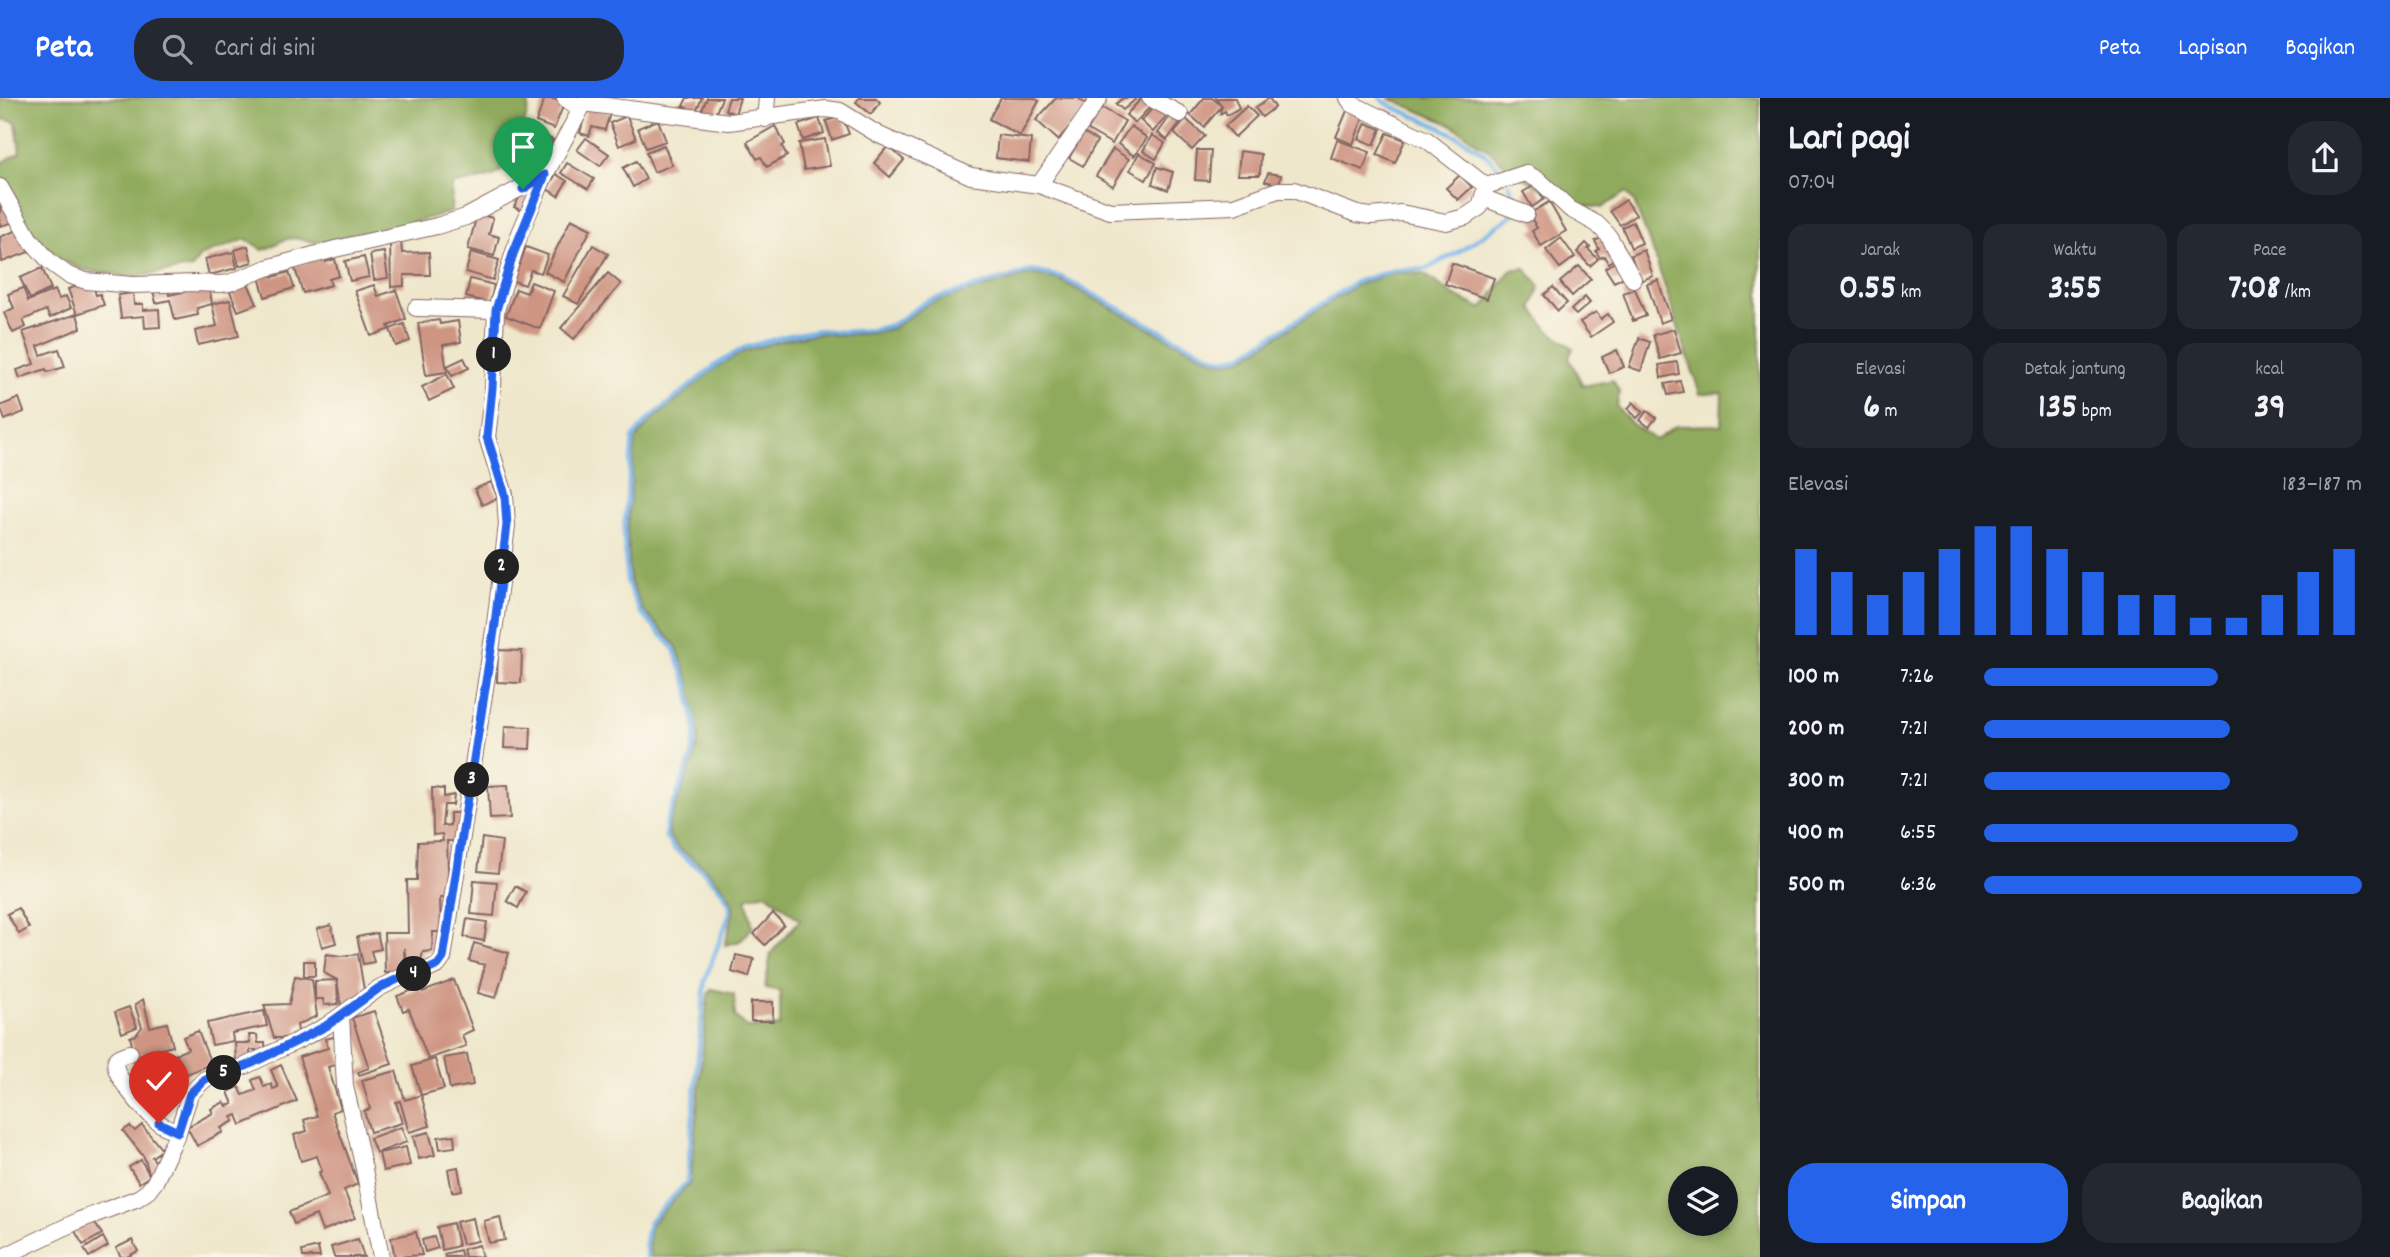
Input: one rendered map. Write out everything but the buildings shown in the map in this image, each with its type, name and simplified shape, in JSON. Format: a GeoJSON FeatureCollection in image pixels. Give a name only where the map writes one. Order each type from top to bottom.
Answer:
{"type":"FeatureCollection","features":[{"type":"Feature","properties":{"kind":"street"},"geometry":{"type":"LineString","coordinates":[[565,98],[583,103],[729,122],[825,109],[840,111],[879,135],[971,176],[1039,185],[1110,211],[1234,205],[1279,190],[1294,190],[1357,214],[1371,216],[1401,213],[1446,222],[1465,217],[1480,207],[1490,189],[1526,173],[1540,181],[1560,201],[1590,218],[1603,230],[1633,279]]}},
{"type":"Feature","properties":{"kind":"street"},"geometry":{"type":"LineString","coordinates":[[765,118],[767,98]]}},
{"type":"Feature","properties":{"kind":"street"},"geometry":{"type":"LineString","coordinates":[[1039,185],[1099,98]]}},
{"type":"Feature","properties":{"kind":"street"},"geometry":{"type":"LineString","coordinates":[[1150,98],[1180,114]]}},
{"type":"Feature","properties":{"kind":"street"},"geometry":{"type":"LineString","coordinates":[[1348,98],[1352,104],[1427,140],[1515,211]]}},
{"type":"Feature","properties":{"kind":"street"},"geometry":{"type":"LineString","coordinates":[[3,1257],[80,1220],[138,1198],[155,1182],[178,1132],[190,1094],[205,1079],[246,1066],[316,1032],[379,988],[404,976],[438,965],[445,951],[495,624],[507,525],[505,495],[487,437],[496,310],[513,254],[545,175],[583,103]]}},
{"type":"Feature","properties":{"kind":"street"},"geometry":{"type":"LineString","coordinates":[[0,187],[29,237],[50,262],[68,275],[86,281],[133,285],[220,284],[319,254],[466,217],[545,175]]}},
{"type":"Feature","properties":{"kind":"street"},"geometry":{"type":"LineString","coordinates":[[416,308],[496,310]]}},
{"type":"Feature","properties":{"kind":"street"},"geometry":{"type":"LineString","coordinates":[[341,1016],[345,1086],[381,1257]]}},
{"type":"Feature","properties":{"kind":"street"},"geometry":{"type":"LineString","coordinates":[[130,1053],[115,1061],[121,1082],[159,1123],[178,1132]]}},
{"type":"Feature","properties":{"kind":"green space"},"geometry":{"type":"Polygon","coordinates":[[[0,98],[520,98],[529,101],[522,130],[507,163],[495,175],[452,185],[451,212],[339,239],[318,242],[291,238],[263,250],[246,239],[200,256],[192,268],[132,277],[84,270],[51,256],[0,201],[0,164],[20,152],[16,122],[0,119],[0,98]]]}},
{"type":"Feature","properties":{"kind":"green space"},"geometry":{"type":"Polygon","coordinates":[[[1388,98],[1760,98],[1760,1257],[650,1257],[648,1241],[651,1224],[690,1183],[708,995],[711,989],[734,994],[735,1016],[748,1028],[780,1026],[780,991],[765,988],[771,953],[800,920],[766,893],[746,898],[753,927],[740,941],[725,945],[733,913],[733,905],[726,891],[705,868],[677,847],[669,836],[669,824],[694,758],[699,737],[690,685],[676,645],[643,611],[630,581],[627,531],[635,440],[650,422],[717,367],[745,351],[821,333],[873,333],[893,328],[929,303],[1032,274],[1060,280],[1173,341],[1222,362],[1242,359],[1357,285],[1395,272],[1424,274],[1455,296],[1482,309],[1511,270],[1525,268],[1540,286],[1532,308],[1547,329],[1573,348],[1569,358],[1583,386],[1613,380],[1619,391],[1617,407],[1631,423],[1656,440],[1676,426],[1721,425],[1722,393],[1700,394],[1655,257],[1634,202],[1626,192],[1602,208],[1572,204],[1511,171],[1491,152],[1452,125],[1388,98]]]}},
{"type":"Feature","properties":{"kind":"waterway"},"geometry":{"type":"LineString","coordinates":[[1380,98],[1393,107],[1466,141],[1488,157],[1505,176]]}},
{"type":"Feature","properties":{"kind":"waterway"},"geometry":{"type":"LineString","coordinates":[[1509,184],[1514,195],[1514,206]]}},
{"type":"Feature","properties":{"kind":"waterway"},"geometry":{"type":"LineString","coordinates":[[647,1257],[645,1242],[649,1222],[687,1182],[705,980],[730,913],[730,906],[724,893],[703,871],[674,849],[666,837],[666,823],[692,757],[696,730],[688,686],[673,647],[640,612],[627,582],[624,531],[633,438],[648,420],[716,365],[744,348],[820,330],[873,330],[892,325],[927,301],[1031,271],[1061,277],[1215,357],[1222,359],[1241,356],[1356,282],[1394,270],[1426,269],[1460,251],[1514,214]]}},
{"type":"Feature","properties":{"kind":"route"},"geometry":{"type":"LineString","coordinates":[[159,1123],[178,1132],[190,1094],[205,1079],[246,1066],[295,1042],[326,1026],[379,988],[404,976],[438,965],[443,958],[495,624],[507,525],[505,495],[487,437],[496,310],[520,233],[545,175],[523,189]]}}]}
